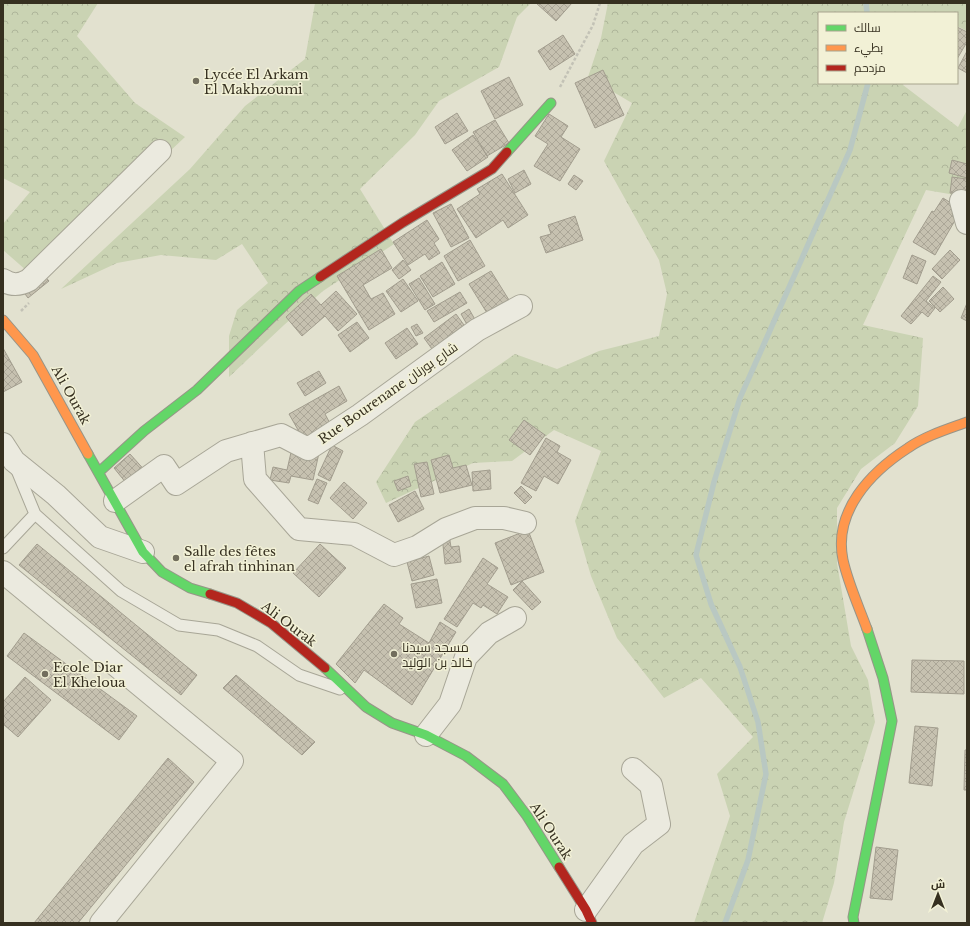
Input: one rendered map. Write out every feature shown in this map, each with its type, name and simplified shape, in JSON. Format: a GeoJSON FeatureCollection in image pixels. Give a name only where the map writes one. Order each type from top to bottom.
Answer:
{"type":"FeatureCollection","features":[{"type":"Feature","properties":{"kind":"street"},"geometry":{"type":"LineString","coordinates":[[99,472],[144,431],[197,390],[299,291],[402,223],[492,169],[551,103]]}},
{"type":"Feature","properties":{"kind":"street"},"geometry":{"type":"LineString","coordinates":[[3,280],[7,283],[18,284],[29,280],[160,151]]}},
{"type":"Feature","properties":{"kind":"street"},"geometry":{"type":"LineString","coordinates":[[961,201],[967,223]]}},
{"type":"Feature","properties":{"kind":"street","name":"Rue Bourenane شارع بورنان"},"geometry":{"type":"LineString","coordinates":[[115,501],[164,466],[176,484],[226,451],[281,435],[308,449],[360,415],[477,330],[521,306]]}},
{"type":"Feature","properties":{"kind":"street","name":"Ali Ourak"},"geometry":{"type":"LineString","coordinates":[[3,320],[33,355],[143,552],[162,572],[190,588],[237,603],[271,623],[322,665],[366,707],[392,723],[426,735],[466,756],[503,784],[527,816],[589,917]]}},
{"type":"Feature","properties":{"kind":"street"},"geometry":{"type":"LineString","coordinates":[[854,923],[853,917],[892,722],[883,678],[843,559],[843,528],[854,499],[875,473],[909,447],[967,422]]}},
{"type":"Feature","properties":{"kind":"street"},"geometry":{"type":"LineString","coordinates":[[252,443],[255,479],[299,529],[354,534],[394,555],[417,547],[446,529],[475,518],[504,518],[525,524]]}},
{"type":"Feature","properties":{"kind":"street"},"geometry":{"type":"LineString","coordinates":[[8,452],[100,536],[143,552]]}},
{"type":"Feature","properties":{"kind":"street"},"geometry":{"type":"LineString","coordinates":[[3,572],[232,761],[101,923]]}},
{"type":"Feature","properties":{"kind":"street"},"geometry":{"type":"LineString","coordinates":[[426,735],[450,704],[466,657],[489,633],[515,618]]}},
{"type":"Feature","properties":{"kind":"street"},"geometry":{"type":"LineString","coordinates":[[589,917],[633,844],[659,824],[651,785],[633,769]]}},
{"type":"Feature","properties":{"kind":"lane"},"geometry":{"type":"LineString","coordinates":[[8,452],[35,514],[121,592],[179,625],[218,630],[257,646],[299,675],[350,693]]}},
{"type":"Feature","properties":{"kind":"lane"},"geometry":{"type":"LineString","coordinates":[[3,548],[35,514]]}},
{"type":"Feature","properties":{"kind":"path"},"geometry":{"type":"LineString","coordinates":[[551,103],[593,25],[600,3]]}},
{"type":"Feature","properties":{"kind":"green space"},"geometry":{"type":"Polygon","coordinates":[[[3,3],[98,3],[77,36],[135,103],[185,137],[35,278],[3,250],[3,224],[30,192],[3,178],[3,3]]]}},
{"type":"Feature","properties":{"kind":"green space"},"geometry":{"type":"Polygon","coordinates":[[[315,3],[531,3],[517,17],[499,67],[439,101],[415,135],[360,189],[394,244],[323,291],[284,325],[229,377],[229,336],[237,310],[268,283],[242,244],[216,260],[161,255],[117,263],[61,289],[190,169],[245,106],[305,59],[315,3]]]}},
{"type":"Feature","properties":{"kind":"green space"},"geometry":{"type":"Polygon","coordinates":[[[608,3],[967,3],[967,31],[958,26],[958,12],[818,12],[818,84],[904,84],[958,127],[967,110],[967,197],[926,190],[863,325],[923,338],[918,406],[895,443],[861,469],[837,508],[837,563],[851,646],[868,680],[875,722],[844,822],[834,883],[822,923],[694,923],[730,816],[717,774],[753,737],[701,678],[664,698],[617,638],[591,576],[575,521],[601,451],[554,430],[512,461],[473,463],[386,503],[376,482],[415,422],[515,354],[557,369],[599,351],[659,336],[667,294],[659,260],[604,161],[632,103],[588,77],[601,38],[608,3]]]}},
{"type":"Feature","properties":{"kind":"building"},"geometry":{"type":"Polygon","coordinates":[[[536,3],[572,3],[556,21],[536,3]]]}},
{"type":"Feature","properties":{"kind":"building"},"geometry":{"type":"Polygon","coordinates":[[[958,28],[967,32],[967,42],[958,57],[958,28]]]}},
{"type":"Feature","properties":{"kind":"building"},"geometry":{"type":"Polygon","coordinates":[[[563,35],[575,54],[550,70],[538,51],[563,35]]]}},
{"type":"Feature","properties":{"kind":"building"},"geometry":{"type":"Polygon","coordinates":[[[967,51],[967,73],[958,68],[967,51]]]}},
{"type":"Feature","properties":{"kind":"building"},"geometry":{"type":"Polygon","coordinates":[[[603,70],[624,115],[595,128],[575,83],[603,70]]]}},
{"type":"Feature","properties":{"kind":"building"},"geometry":{"type":"Polygon","coordinates":[[[509,77],[523,105],[495,119],[481,91],[509,77]]]}},
{"type":"Feature","properties":{"kind":"building"},"geometry":{"type":"Polygon","coordinates":[[[457,113],[468,131],[445,144],[435,127],[457,113]]]}},
{"type":"Feature","properties":{"kind":"building"},"geometry":{"type":"Polygon","coordinates":[[[549,114],[568,126],[561,137],[580,149],[560,181],[534,166],[548,144],[535,136],[549,114]]]}},
{"type":"Feature","properties":{"kind":"building"},"geometry":{"type":"Polygon","coordinates":[[[495,120],[509,143],[487,156],[473,132],[495,120]]]}},
{"type":"Feature","properties":{"kind":"building"},"geometry":{"type":"Polygon","coordinates":[[[473,135],[488,157],[467,171],[452,150],[473,135]]]}},
{"type":"Feature","properties":{"kind":"building"},"geometry":{"type":"Polygon","coordinates":[[[952,160],[967,164],[967,178],[949,173],[952,160]]]}},
{"type":"Feature","properties":{"kind":"building"},"geometry":{"type":"Polygon","coordinates":[[[524,170],[531,184],[515,193],[508,179],[524,170]]]}},
{"type":"Feature","properties":{"kind":"building"},"geometry":{"type":"Polygon","coordinates":[[[502,174],[528,215],[508,228],[503,220],[476,238],[457,209],[480,194],[477,189],[502,174]]]}},
{"type":"Feature","properties":{"kind":"building"},"geometry":{"type":"Polygon","coordinates":[[[574,175],[583,181],[576,190],[568,184],[574,175]]]}},
{"type":"Feature","properties":{"kind":"building"},"geometry":{"type":"Polygon","coordinates":[[[952,177],[967,179],[967,195],[950,193],[952,177]]]}},
{"type":"Feature","properties":{"kind":"building"},"geometry":{"type":"Polygon","coordinates":[[[943,198],[956,206],[952,214],[957,217],[935,255],[913,242],[932,211],[934,212],[943,198]]]}},
{"type":"Feature","properties":{"kind":"building"},"geometry":{"type":"Polygon","coordinates":[[[451,204],[469,238],[451,247],[433,213],[451,204]]]}},
{"type":"Feature","properties":{"kind":"building"},"geometry":{"type":"Polygon","coordinates":[[[575,216],[583,240],[546,253],[540,237],[551,234],[548,225],[575,216]]]}},
{"type":"Feature","properties":{"kind":"building"},"geometry":{"type":"Polygon","coordinates":[[[427,220],[439,239],[434,243],[440,253],[429,260],[425,254],[408,265],[393,242],[427,220]]]}},
{"type":"Feature","properties":{"kind":"building"},"geometry":{"type":"Polygon","coordinates":[[[470,240],[485,266],[458,281],[444,256],[470,240]]]}},
{"type":"Feature","properties":{"kind":"building"},"geometry":{"type":"Polygon","coordinates":[[[381,249],[392,268],[363,285],[371,299],[383,293],[395,314],[369,330],[337,276],[381,249]]]}},
{"type":"Feature","properties":{"kind":"building"},"geometry":{"type":"Polygon","coordinates":[[[950,250],[960,260],[942,279],[932,269],[950,250]]]}},
{"type":"Feature","properties":{"kind":"building"},"geometry":{"type":"Polygon","coordinates":[[[912,255],[926,261],[917,284],[903,278],[912,255]]]}},
{"type":"Feature","properties":{"kind":"building"},"geometry":{"type":"Polygon","coordinates":[[[403,260],[411,270],[399,279],[392,270],[403,260]]]}},
{"type":"Feature","properties":{"kind":"building"},"geometry":{"type":"Polygon","coordinates":[[[442,262],[455,284],[433,297],[420,276],[442,262]]]}},
{"type":"Feature","properties":{"kind":"building"},"geometry":{"type":"Polygon","coordinates":[[[40,271],[49,281],[28,298],[20,287],[40,271]]]}},
{"type":"Feature","properties":{"kind":"building"},"geometry":{"type":"Polygon","coordinates":[[[491,271],[509,300],[487,313],[469,284],[491,271]]]}},
{"type":"Feature","properties":{"kind":"building"},"geometry":{"type":"Polygon","coordinates":[[[933,276],[941,282],[926,301],[935,308],[928,317],[922,312],[911,324],[901,316],[933,276]]]}},
{"type":"Feature","properties":{"kind":"building"},"geometry":{"type":"Polygon","coordinates":[[[419,278],[435,304],[425,310],[409,284],[419,278]]]}},
{"type":"Feature","properties":{"kind":"building"},"geometry":{"type":"Polygon","coordinates":[[[403,279],[418,301],[401,312],[386,291],[403,279]]]}},
{"type":"Feature","properties":{"kind":"building"},"geometry":{"type":"Polygon","coordinates":[[[943,287],[954,299],[940,312],[929,301],[943,287]]]}},
{"type":"Feature","properties":{"kind":"building"},"geometry":{"type":"Polygon","coordinates":[[[336,291],[357,314],[338,331],[325,316],[302,336],[286,317],[311,294],[321,305],[336,291]]]}},
{"type":"Feature","properties":{"kind":"building"},"geometry":{"type":"Polygon","coordinates":[[[460,292],[467,303],[434,322],[427,311],[460,292]]]}},
{"type":"Feature","properties":{"kind":"building"},"geometry":{"type":"Polygon","coordinates":[[[967,303],[967,321],[961,318],[967,303]]]}},
{"type":"Feature","properties":{"kind":"building"},"geometry":{"type":"Polygon","coordinates":[[[469,309],[477,323],[469,328],[461,314],[469,309]]]}},
{"type":"Feature","properties":{"kind":"building"},"geometry":{"type":"Polygon","coordinates":[[[456,314],[464,325],[432,349],[424,338],[456,314]]]}},
{"type":"Feature","properties":{"kind":"building"},"geometry":{"type":"Polygon","coordinates":[[[357,322],[369,338],[350,352],[338,335],[357,322]]]}},
{"type":"Feature","properties":{"kind":"building"},"geometry":{"type":"Polygon","coordinates":[[[417,324],[423,333],[416,336],[411,327],[417,324]]]}},
{"type":"Feature","properties":{"kind":"building"},"geometry":{"type":"Polygon","coordinates":[[[407,328],[418,344],[396,359],[385,343],[407,328]]]}},
{"type":"Feature","properties":{"kind":"building"},"geometry":{"type":"Polygon","coordinates":[[[3,348],[22,382],[3,392],[3,348]]]}},
{"type":"Feature","properties":{"kind":"building"},"geometry":{"type":"Polygon","coordinates":[[[319,371],[326,383],[305,396],[297,383],[319,371]]]}},
{"type":"Feature","properties":{"kind":"building"},"geometry":{"type":"Polygon","coordinates":[[[339,386],[347,401],[325,414],[333,429],[306,444],[289,414],[339,386]]]}},
{"type":"Feature","properties":{"kind":"building"},"geometry":{"type":"Polygon","coordinates":[[[524,420],[545,435],[530,455],[509,440],[524,420]]]}},
{"type":"Feature","properties":{"kind":"building"},"geometry":{"type":"Polygon","coordinates":[[[546,438],[560,446],[557,452],[571,460],[558,484],[544,476],[536,491],[521,483],[546,438]]]}},
{"type":"Feature","properties":{"kind":"building"},"geometry":{"type":"Polygon","coordinates":[[[332,445],[343,451],[330,481],[318,475],[332,445]]]}},
{"type":"Feature","properties":{"kind":"building"},"geometry":{"type":"Polygon","coordinates":[[[292,448],[319,453],[313,480],[291,476],[289,483],[270,480],[273,467],[287,470],[292,448]]]}},
{"type":"Feature","properties":{"kind":"building"},"geometry":{"type":"Polygon","coordinates":[[[130,454],[148,474],[131,489],[114,468],[130,454]]]}},
{"type":"Feature","properties":{"kind":"building"},"geometry":{"type":"Polygon","coordinates":[[[449,455],[453,468],[466,465],[472,485],[440,493],[431,460],[449,455]]]}},
{"type":"Feature","properties":{"kind":"building"},"geometry":{"type":"Polygon","coordinates":[[[427,462],[434,494],[421,497],[414,464],[427,462]]]}},
{"type":"Feature","properties":{"kind":"building"},"geometry":{"type":"Polygon","coordinates":[[[490,470],[491,489],[473,491],[472,472],[490,470]]]}},
{"type":"Feature","properties":{"kind":"building"},"geometry":{"type":"Polygon","coordinates":[[[408,476],[411,486],[398,491],[394,481],[408,476]]]}},
{"type":"Feature","properties":{"kind":"building"},"geometry":{"type":"Polygon","coordinates":[[[317,479],[327,483],[318,504],[308,500],[317,479]]]}},
{"type":"Feature","properties":{"kind":"building"},"geometry":{"type":"Polygon","coordinates":[[[344,482],[367,503],[353,519],[330,498],[344,482]]]}},
{"type":"Feature","properties":{"kind":"building"},"geometry":{"type":"Polygon","coordinates":[[[521,486],[532,497],[525,504],[514,493],[521,486]]]}},
{"type":"Feature","properties":{"kind":"building"},"geometry":{"type":"Polygon","coordinates":[[[415,491],[424,509],[398,522],[389,505],[415,491]]]}},
{"type":"Feature","properties":{"kind":"building"},"geometry":{"type":"Polygon","coordinates":[[[528,530],[544,572],[511,585],[495,543],[528,530]]]}},
{"type":"Feature","properties":{"kind":"building"},"geometry":{"type":"Polygon","coordinates":[[[449,535],[451,547],[459,546],[461,562],[445,564],[442,536],[449,535]]]}},
{"type":"Feature","properties":{"kind":"building"},"geometry":{"type":"Polygon","coordinates":[[[37,544],[197,675],[181,695],[19,565],[37,544]]]}},
{"type":"Feature","properties":{"kind":"building"},"geometry":{"type":"Polygon","coordinates":[[[320,544],[346,568],[319,597],[293,573],[320,544]]]}},
{"type":"Feature","properties":{"kind":"building"},"geometry":{"type":"Polygon","coordinates":[[[429,556],[434,575],[412,581],[407,562],[429,556]]]}},
{"type":"Feature","properties":{"kind":"building"},"geometry":{"type":"Polygon","coordinates":[[[483,558],[498,568],[487,584],[508,597],[497,614],[483,605],[481,608],[473,603],[457,627],[444,619],[483,558]]]}},
{"type":"Feature","properties":{"kind":"building"},"geometry":{"type":"Polygon","coordinates":[[[437,579],[442,603],[416,608],[411,584],[437,579]]]}},
{"type":"Feature","properties":{"kind":"building"},"geometry":{"type":"Polygon","coordinates":[[[522,581],[541,602],[532,610],[513,590],[522,581]]]}},
{"type":"Feature","properties":{"kind":"building","name":"مسجد سيدنا خالد بن الوليد"},"geometry":{"type":"Polygon","coordinates":[[[384,604],[403,618],[399,624],[429,643],[440,622],[456,632],[412,705],[364,670],[355,683],[336,664],[384,604]]]}},
{"type":"Feature","properties":{"kind":"building"},"geometry":{"type":"Polygon","coordinates":[[[24,633],[137,716],[119,740],[7,656],[24,633]]]}},
{"type":"Feature","properties":{"kind":"building"},"geometry":{"type":"Polygon","coordinates":[[[912,660],[964,661],[964,694],[911,692],[912,660]]]}},
{"type":"Feature","properties":{"kind":"building"},"geometry":{"type":"Polygon","coordinates":[[[236,675],[315,742],[302,755],[223,688],[236,675]]]}},
{"type":"Feature","properties":{"kind":"building"},"geometry":{"type":"Polygon","coordinates":[[[25,677],[51,700],[18,737],[3,724],[3,702],[25,677]]]}},
{"type":"Feature","properties":{"kind":"building"},"geometry":{"type":"Polygon","coordinates":[[[915,726],[938,728],[932,786],[909,783],[915,726]]]}},
{"type":"Feature","properties":{"kind":"building"},"geometry":{"type":"Polygon","coordinates":[[[965,750],[967,750],[967,790],[964,790],[965,750]]]}},
{"type":"Feature","properties":{"kind":"building"},"geometry":{"type":"Polygon","coordinates":[[[168,758],[194,782],[78,923],[34,923],[168,758]]]}},
{"type":"Feature","properties":{"kind":"building"},"geometry":{"type":"Polygon","coordinates":[[[876,847],[898,850],[892,900],[870,898],[876,847]]]}},
{"type":"Feature","properties":{"kind":"waterway"},"geometry":{"type":"LineString","coordinates":[[866,3],[867,12]]}},
{"type":"Feature","properties":{"kind":"waterway"},"geometry":{"type":"LineString","coordinates":[[725,923],[748,860],[766,774],[758,722],[740,667],[711,604],[696,555],[714,482],[740,398],[850,150],[868,84]]}},
{"type":"Feature","properties":{"kind":"traffic: fast"},"geometry":{"type":"LineString","coordinates":[[507,152],[551,103]]}},
{"type":"Feature","properties":{"kind":"traffic: fast"},"geometry":{"type":"LineString","coordinates":[[99,472],[144,431],[197,390],[299,291],[320,277]]}},
{"type":"Feature","properties":{"kind":"traffic: fast"},"geometry":{"type":"LineString","coordinates":[[88,454],[143,552],[162,572],[190,588],[210,594]]}},
{"type":"Feature","properties":{"kind":"traffic: fast"},"geometry":{"type":"LineString","coordinates":[[854,923],[853,917],[892,721],[883,678],[867,629]]}},
{"type":"Feature","properties":{"kind":"traffic: fast"},"geometry":{"type":"LineString","coordinates":[[325,668],[366,707],[392,723],[426,735],[466,756],[503,784],[527,816],[559,867]]}},
{"type":"Feature","properties":{"kind":"traffic: slow"},"geometry":{"type":"LineString","coordinates":[[3,320],[33,355],[88,454]]}},
{"type":"Feature","properties":{"kind":"traffic: slow"},"geometry":{"type":"LineString","coordinates":[[867,629],[843,560],[841,542],[849,509],[869,481],[894,458],[922,440],[967,422]]}},
{"type":"Feature","properties":{"kind":"traffic: jam"},"geometry":{"type":"LineString","coordinates":[[320,277],[402,223],[492,169],[507,152]]}},
{"type":"Feature","properties":{"kind":"traffic: jam"},"geometry":{"type":"LineString","coordinates":[[210,594],[237,603],[271,623],[325,668]]}},
{"type":"Feature","properties":{"kind":"traffic: jam"},"geometry":{"type":"LineString","coordinates":[[559,867],[586,910],[592,923]]}},
{"type":"Feature","properties":{"kind":"place","name":"Lycée El Arkam El Makhzoumi"},"geometry":{"type":"Point","coordinates":[196,81]}},
{"type":"Feature","properties":{"kind":"place","name":"Salle des fêtes el afrah tinhinan"},"geometry":{"type":"Point","coordinates":[176,558]}},
{"type":"Feature","properties":{"kind":"place","name":"مسجد سيدنا خالد بن الوليد"},"geometry":{"type":"Point","coordinates":[394,654]}},
{"type":"Feature","properties":{"kind":"place","name":"Ecole Diar El Kheloua"},"geometry":{"type":"Point","coordinates":[45,674]}}]}
